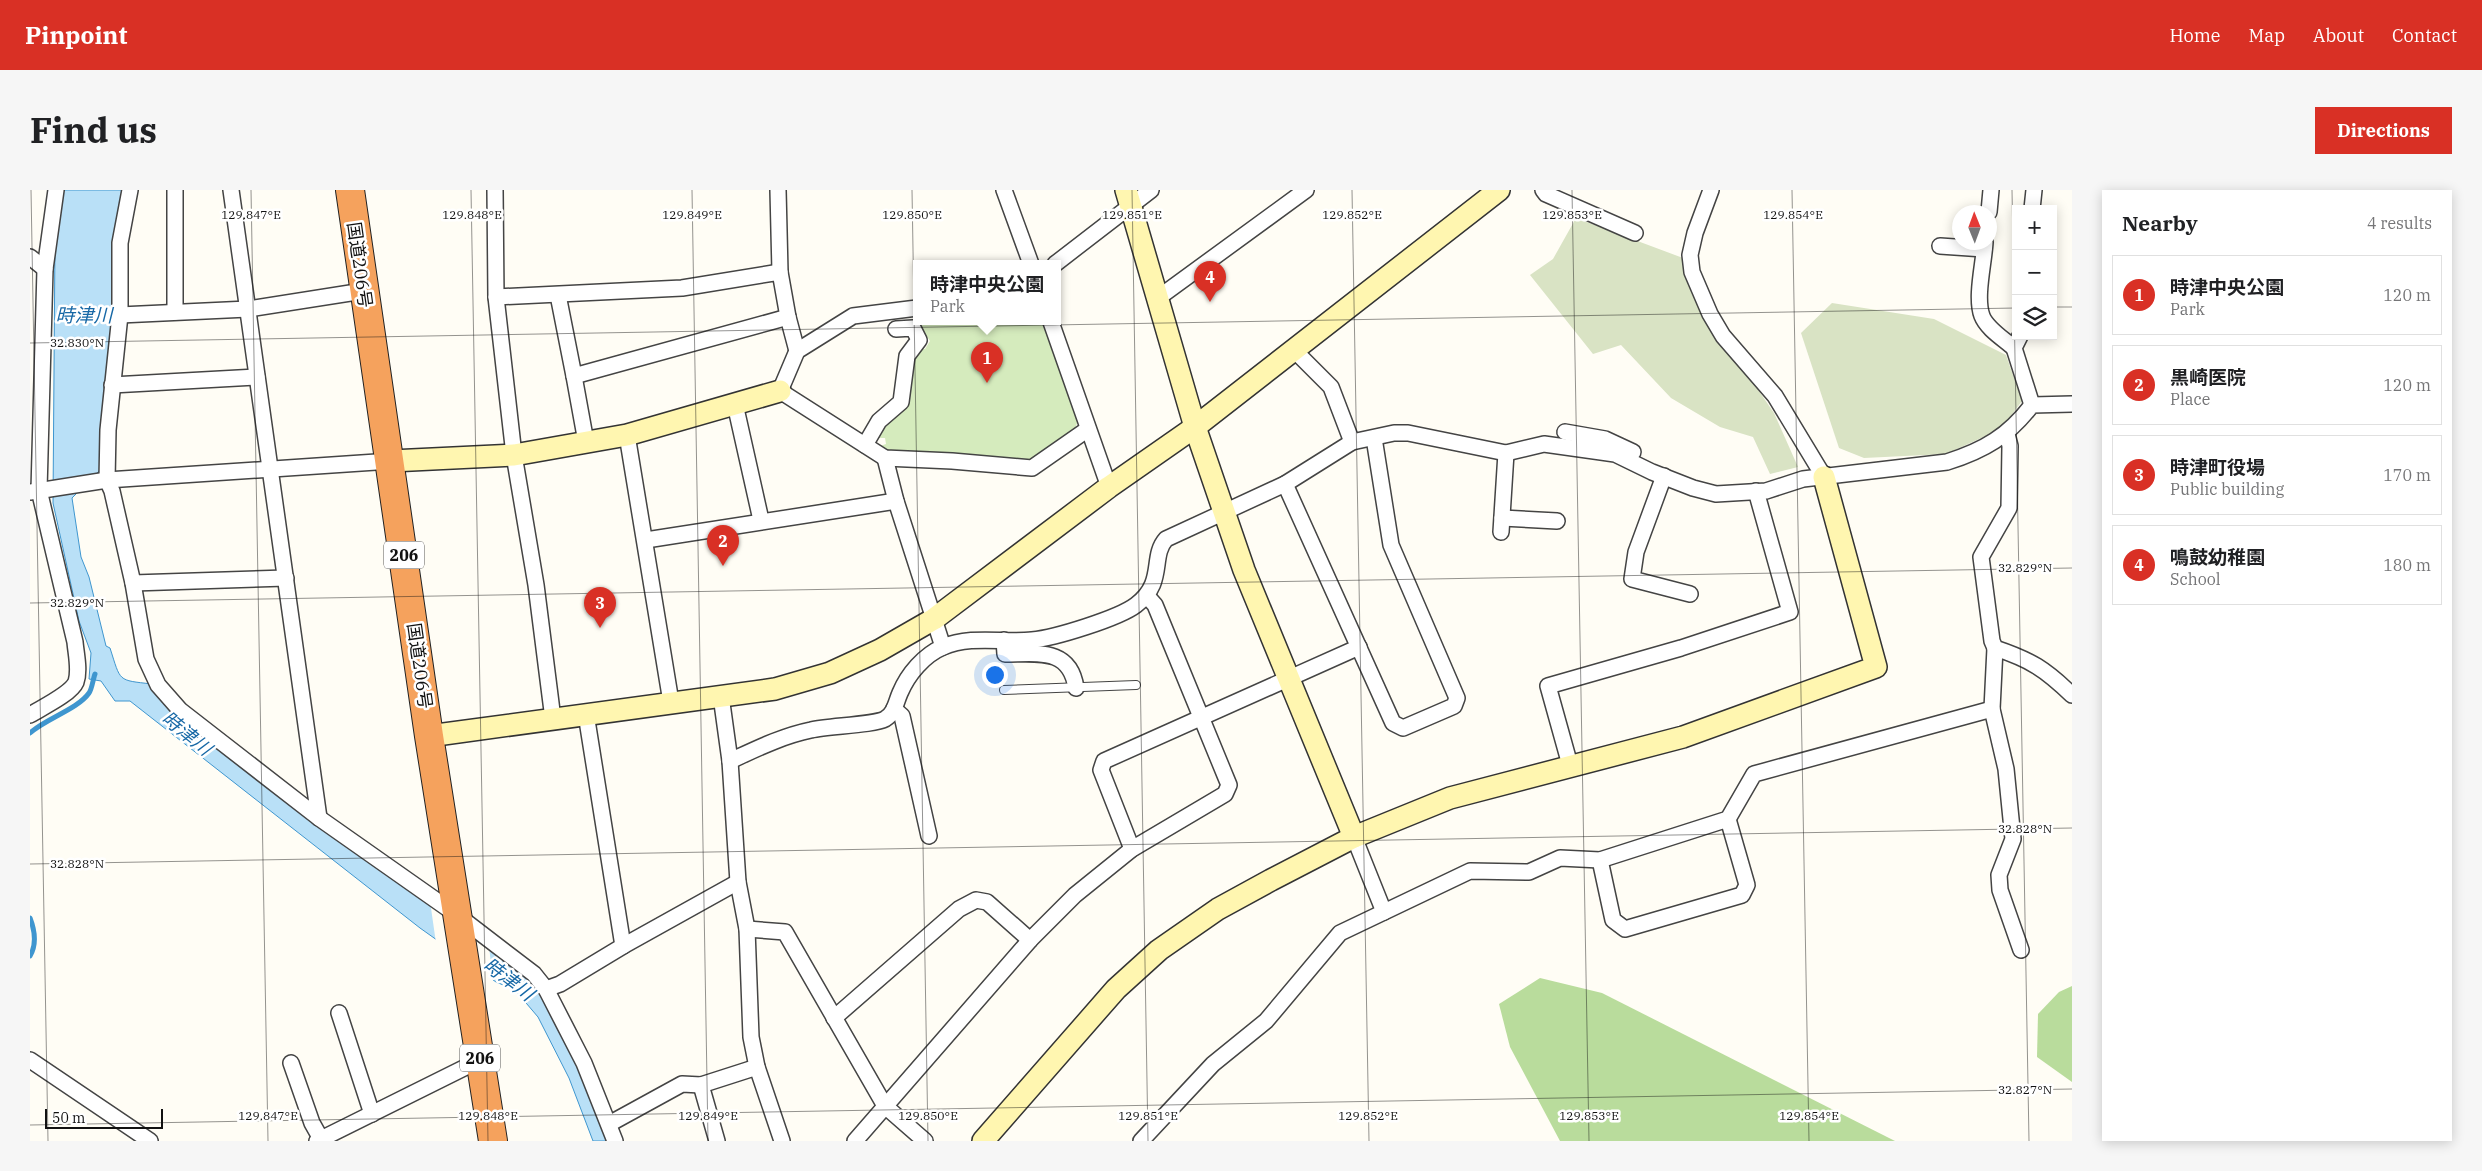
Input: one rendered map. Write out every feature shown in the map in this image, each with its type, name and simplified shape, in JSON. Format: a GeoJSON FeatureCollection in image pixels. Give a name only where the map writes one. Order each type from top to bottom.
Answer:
{"type":"FeatureCollection","features":[{"type":"Feature","properties":{"kind":"highway","name":"国道206号"},"geometry":{"type":"LineString","coordinates":[[350,190],[363,291],[390,462],[429,736],[493,1141]]}},
{"type":"Feature","properties":{"kind":"street"},"geometry":{"type":"LineString","coordinates":[[30,714],[67,692],[75,683],[78,666],[75,642],[38,490],[46,269],[56,190]]}},
{"type":"Feature","properties":{"kind":"street"},"geometry":{"type":"LineString","coordinates":[[130,190],[120,243],[120,315],[108,430],[107,480],[112,490],[133,582],[146,660],[158,684],[180,710],[320,818],[534,974],[546,989],[584,1062],[615,1141]]}},
{"type":"Feature","properties":{"kind":"street"},"geometry":{"type":"LineString","coordinates":[[175,190],[176,312]]}},
{"type":"Feature","properties":{"kind":"street"},"geometry":{"type":"LineString","coordinates":[[231,190],[256,378],[272,470],[320,818]]}},
{"type":"Feature","properties":{"kind":"street"},"geometry":{"type":"LineString","coordinates":[[496,190],[496,297],[514,455],[536,585],[553,719]]}},
{"type":"Feature","properties":{"kind":"street"},"geometry":{"type":"LineString","coordinates":[[778,190],[780,272],[788,317],[797,351]]}},
{"type":"Feature","properties":{"kind":"street"},"geometry":{"type":"LineString","coordinates":[[1004,190],[1030,260]]}},
{"type":"Feature","properties":{"kind":"street"},"geometry":{"type":"LineString","coordinates":[[1059,260],[1128,198],[1150,190]]}},
{"type":"Feature","properties":{"kind":"street"},"geometry":{"type":"LineString","coordinates":[[1158,298],[1306,190]]}},
{"type":"Feature","properties":{"kind":"street"},"geometry":{"type":"LineString","coordinates":[[429,736],[775,689],[830,673],[880,650],[934,619],[1109,487],[1195,427],[1499,190]]}},
{"type":"Feature","properties":{"kind":"street"},"geometry":{"type":"LineString","coordinates":[[1543,190],[1546,194],[1635,233]]}},
{"type":"Feature","properties":{"kind":"street"},"geometry":{"type":"LineString","coordinates":[[983,1141],[1116,989],[1159,950],[1218,909],[1354,837],[1450,798],[1570,765],[1627,753],[1683,737],[1876,667],[1824,477],[1776,396],[1723,336],[1710,314],[1692,272],[1690,255],[1695,233],[1711,190]]}},
{"type":"Feature","properties":{"kind":"street"},"geometry":{"type":"LineString","coordinates":[[1989,205],[1991,190]]}},
{"type":"Feature","properties":{"kind":"street"},"geometry":{"type":"LineString","coordinates":[[2032,205],[2034,190]]}},
{"type":"Feature","properties":{"kind":"street"},"geometry":{"type":"LineString","coordinates":[[1128,198],[1195,427],[1244,570],[1290,677],[1384,912]]}},
{"type":"Feature","properties":{"kind":"street"},"geometry":{"type":"LineString","coordinates":[[1940,246],[1952,246]]}},
{"type":"Feature","properties":{"kind":"street"},"geometry":{"type":"LineString","coordinates":[[1985,250],[1979,300],[1982,317],[1991,329],[2017,342],[2032,405]]}},
{"type":"Feature","properties":{"kind":"street"},"geometry":{"type":"LineString","coordinates":[[30,257],[46,269]]}},
{"type":"Feature","properties":{"kind":"street"},"geometry":{"type":"LineString","coordinates":[[496,297],[682,288],[780,272]]}},
{"type":"Feature","properties":{"kind":"street"},"geometry":{"type":"LineString","coordinates":[[120,315],[248,309],[363,291]]}},
{"type":"Feature","properties":{"kind":"street"},"geometry":{"type":"LineString","coordinates":[[558,294],[586,442]]}},
{"type":"Feature","properties":{"kind":"street"},"geometry":{"type":"LineString","coordinates":[[38,490],[107,480],[514,455],[627,435],[780,390],[797,351],[853,316],[913,308]]}},
{"type":"Feature","properties":{"kind":"street"},"geometry":{"type":"LineString","coordinates":[[574,376],[788,317]]}},
{"type":"Feature","properties":{"kind":"street"},"geometry":{"type":"LineString","coordinates":[[1053,325],[1109,487]]}},
{"type":"Feature","properties":{"kind":"street"},"geometry":{"type":"LineString","coordinates":[[865,445],[879,421],[901,402],[907,356],[919,340],[913,328],[896,328]]}},
{"type":"Feature","properties":{"kind":"street"},"geometry":{"type":"LineString","coordinates":[[1294,350],[1331,387],[1352,442]]}},
{"type":"Feature","properties":{"kind":"street"},"geometry":{"type":"LineString","coordinates":[[112,385],[256,378]]}},
{"type":"Feature","properties":{"kind":"street"},"geometry":{"type":"LineString","coordinates":[[780,390],[885,458],[952,461],[1032,468],[1088,429]]}},
{"type":"Feature","properties":{"kind":"street"},"geometry":{"type":"LineString","coordinates":[[735,404],[761,520]]}},
{"type":"Feature","properties":{"kind":"street"},"geometry":{"type":"LineString","coordinates":[[730,761],[773,741],[810,730],[884,720],[894,709],[900,691],[921,661],[943,647],[961,641],[1032,640],[1072,631],[1133,607],[1147,596],[1156,579],[1161,545],[1166,540],[1223,511],[1285,484],[1352,442],[1394,433],[1408,433],[1506,454],[1544,444],[1583,449],[1615,454],[1693,488],[1716,494],[1766,491],[1803,478],[1947,462],[1967,456],[2007,434],[2032,405],[2072,404]]}},
{"type":"Feature","properties":{"kind":"street"},"geometry":{"type":"LineString","coordinates":[[1565,432],[1605,439],[1637,454],[1658,474]]}},
{"type":"Feature","properties":{"kind":"street"},"geometry":{"type":"LineString","coordinates":[[2007,434],[2010,446],[2010,508],[1982,557],[1988,616],[1994,648],[1992,709],[2006,769],[2013,839],[1999,875],[2000,890],[2021,950]]}},
{"type":"Feature","properties":{"kind":"street"},"geometry":{"type":"LineString","coordinates":[[627,435],[646,540],[671,702]]}},
{"type":"Feature","properties":{"kind":"street"},"geometry":{"type":"LineString","coordinates":[[1285,484],[1393,724],[1403,728],[1454,706],[1457,698],[1391,545],[1374,438]]}},
{"type":"Feature","properties":{"kind":"street"},"geometry":{"type":"LineString","coordinates":[[1506,454],[1502,525],[1557,521]]}},
{"type":"Feature","properties":{"kind":"street"},"geometry":{"type":"LineString","coordinates":[[885,458],[896,501],[943,647]]}},
{"type":"Feature","properties":{"kind":"street"},"geometry":{"type":"LineString","coordinates":[[1658,474],[1636,552],[1632,578],[1690,594]]}},
{"type":"Feature","properties":{"kind":"street"},"geometry":{"type":"LineString","coordinates":[[1570,765],[1548,686],[1681,648],[1790,612],[1756,491]]}},
{"type":"Feature","properties":{"kind":"street"},"geometry":{"type":"LineString","coordinates":[[646,540],[761,520],[896,501]]}},
{"type":"Feature","properties":{"kind":"street"},"geometry":{"type":"LineString","coordinates":[[133,582],[286,578]]}},
{"type":"Feature","properties":{"kind":"street"},"geometry":{"type":"LineString","coordinates":[[855,1141],[1030,940],[1075,895],[1132,849],[1224,794],[1229,785],[1155,604],[1147,596]]}},
{"type":"Feature","properties":{"kind":"street"},"geometry":{"type":"LineString","coordinates":[[1004,640],[1005,654],[1050,655],[1060,659],[1071,667],[1076,688]]}},
{"type":"Feature","properties":{"kind":"street"},"geometry":{"type":"LineString","coordinates":[[1132,849],[1101,770],[1104,761],[1202,719],[1359,647]]}},
{"type":"Feature","properties":{"kind":"street"},"geometry":{"type":"LineString","coordinates":[[1994,648],[2033,662],[2072,695]]}},
{"type":"Feature","properties":{"kind":"street"},"geometry":{"type":"LineString","coordinates":[[721,696],[730,761],[738,882],[747,929],[750,1016],[757,1067],[782,1141]]}},
{"type":"Feature","properties":{"kind":"street"},"geometry":{"type":"LineString","coordinates":[[894,709],[902,716],[929,836]]}},
{"type":"Feature","properties":{"kind":"street"},"geometry":{"type":"LineString","coordinates":[[1141,1141],[1213,1064],[1266,1021],[1340,933],[1470,871],[1529,872],[1560,858],[1600,860],[1728,819],[1754,774],[1992,709]]}},
{"type":"Feature","properties":{"kind":"street"},"geometry":{"type":"LineString","coordinates":[[586,714],[623,946]]}},
{"type":"Feature","properties":{"kind":"street"},"geometry":{"type":"LineString","coordinates":[[1600,860],[1613,920],[1625,929],[1742,895],[1747,885],[1728,819]]}},
{"type":"Feature","properties":{"kind":"street"},"geometry":{"type":"LineString","coordinates":[[546,989],[560,984],[623,946],[738,882]]}},
{"type":"Feature","properties":{"kind":"street"},"geometry":{"type":"LineString","coordinates":[[834,1018],[959,909],[976,900],[987,902],[1030,940]]}},
{"type":"Feature","properties":{"kind":"street"},"geometry":{"type":"LineString","coordinates":[[747,929],[785,932],[885,1106],[925,1141]]}},
{"type":"Feature","properties":{"kind":"street"},"geometry":{"type":"LineString","coordinates":[[339,1013],[372,1114]]}},
{"type":"Feature","properties":{"kind":"street"},"geometry":{"type":"LineString","coordinates":[[30,1060],[150,1141]]}},
{"type":"Feature","properties":{"kind":"street"},"geometry":{"type":"LineString","coordinates":[[290,1063],[319,1140],[480,1060]]}},
{"type":"Feature","properties":{"kind":"street"},"geometry":{"type":"LineString","coordinates":[[609,1124],[682,1084],[701,1085],[757,1067]]}},
{"type":"Feature","properties":{"kind":"street"},"geometry":{"type":"LineString","coordinates":[[701,1085],[717,1141]]}},
{"type":"Feature","properties":{"kind":"lane"},"geometry":{"type":"LineString","coordinates":[[1004,690],[1136,686]]}},
{"type":"Feature","properties":{"kind":"green space"},"geometry":{"type":"Polygon","coordinates":[[[1576,218],[1683,258],[1706,324],[1750,378],[1774,413],[1798,467],[1770,474],[1753,437],[1720,427],[1671,398],[1621,345],[1593,354],[1530,275],[1553,259],[1576,218]]]}},
{"type":"Feature","properties":{"kind":"green space"},"geometry":{"type":"Polygon","coordinates":[[[1832,303],[1934,319],[2006,355],[2022,401],[2001,429],[1946,454],[1864,458],[1839,448],[1801,333],[1832,303]]]}},
{"type":"Feature","properties":{"kind":"green space"},"geometry":{"type":"Polygon","coordinates":[[[921,325],[1045,325],[1078,421],[1073,433],[1030,460],[880,450],[880,446],[886,444],[885,438],[877,438],[907,370],[919,349],[925,349],[930,341],[921,325]]]}},
{"type":"Feature","properties":{"kind":"green space"},"geometry":{"type":"Polygon","coordinates":[[[1540,978],[1602,993],[1895,1141],[1560,1141],[1510,1047],[1499,1004],[1540,978]]]}},
{"type":"Feature","properties":{"kind":"green space"},"geometry":{"type":"Polygon","coordinates":[[[2072,986],[2072,1082],[2037,1057],[2038,1014],[2059,992],[2072,986]]]}},
{"type":"Feature","properties":{"kind":"water","name":"時津川"},"geometry":{"type":"Polygon","coordinates":[[[62,190],[123,190],[114,319],[102,414],[101,469],[72,498],[81,557],[89,577],[106,646],[110,648],[119,673],[126,680],[152,684],[531,978],[559,1024],[611,1141],[593,1141],[569,1078],[538,1017],[515,990],[496,982],[420,928],[130,701],[115,701],[101,681],[89,679],[91,653],[79,621],[53,503],[55,240],[62,190]]]}},
{"type":"Feature","properties":{"kind":"pier"},"geometry":{"type":"Polygon","coordinates":[[[430,901],[489,946],[493,983],[436,943],[430,901]]]}},
{"type":"Feature","properties":{"kind":"waterway"},"geometry":{"type":"LineString","coordinates":[[30,733],[84,699],[90,691],[95,674]]}},
{"type":"Feature","properties":{"kind":"waterway"},"geometry":{"type":"LineString","coordinates":[[30,918],[34,937],[34,947],[30,956]]}},
{"type":"Feature","properties":{"kind":"place","name":"鳴鼓幼稚園"},"geometry":{"type":"Point","coordinates":[1210,302]}},
{"type":"Feature","properties":{"kind":"place","name":"時津中央公園"},"geometry":{"type":"Point","coordinates":[987,383]}},
{"type":"Feature","properties":{"kind":"place","name":"黒崎医院"},"geometry":{"type":"Point","coordinates":[723,566]}},
{"type":"Feature","properties":{"kind":"place","name":"時津町役場"},"geometry":{"type":"Point","coordinates":[600,628]}}]}
